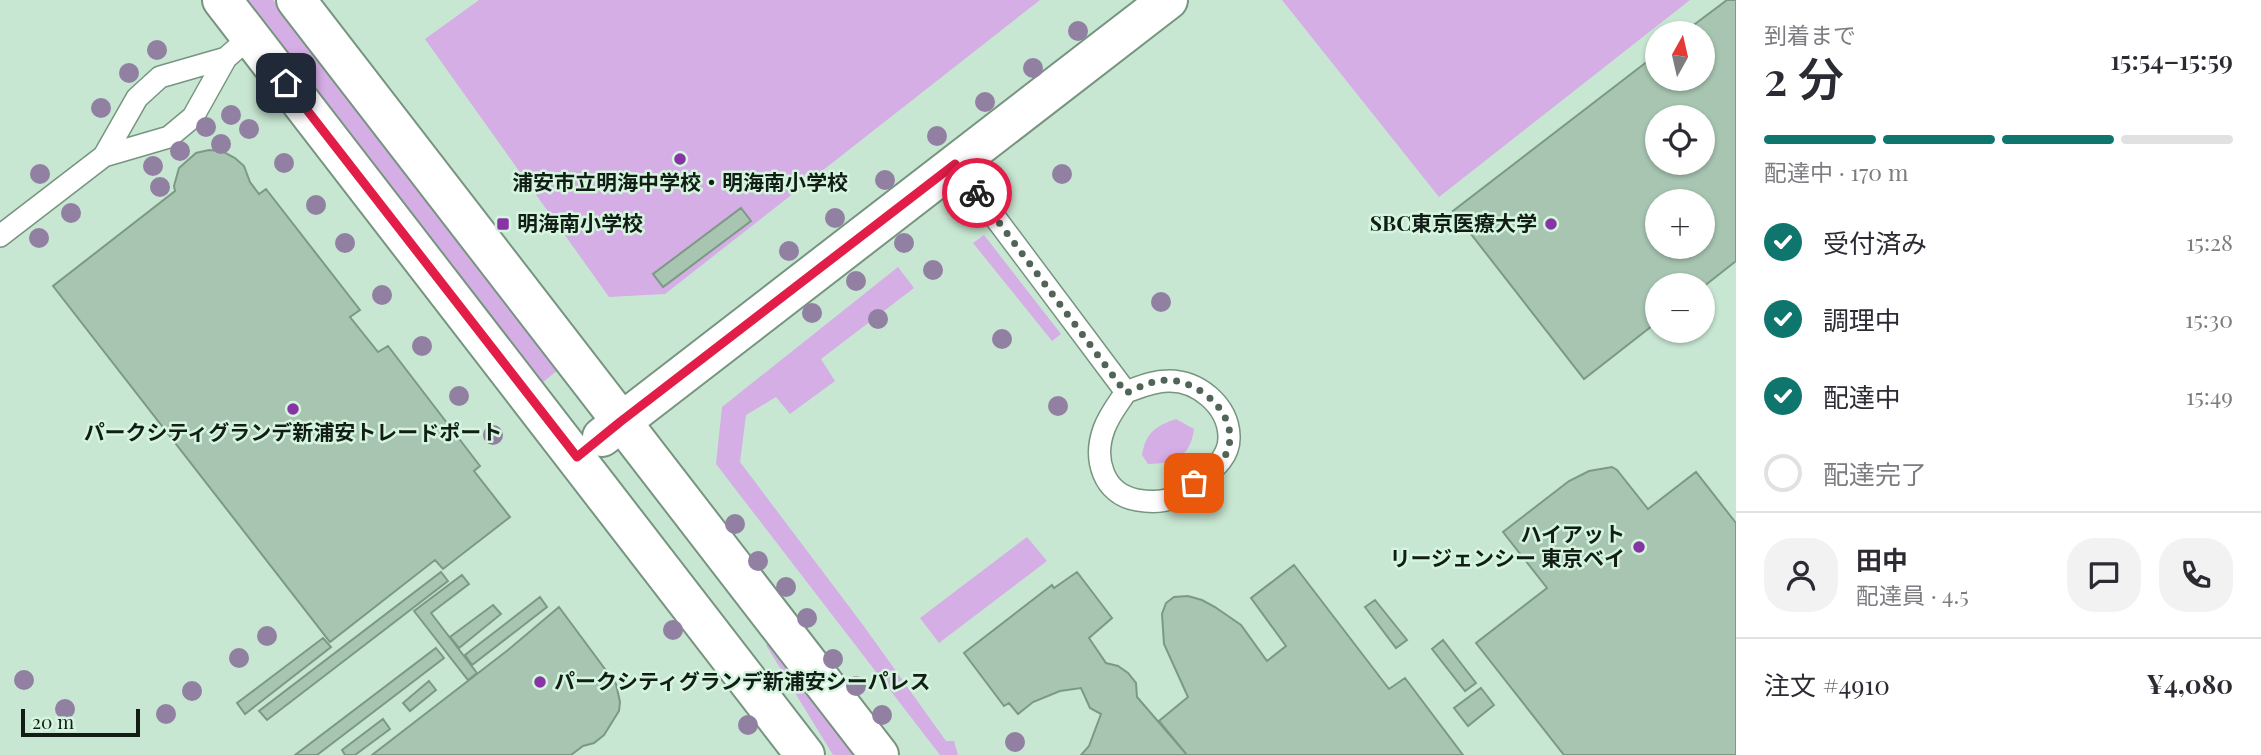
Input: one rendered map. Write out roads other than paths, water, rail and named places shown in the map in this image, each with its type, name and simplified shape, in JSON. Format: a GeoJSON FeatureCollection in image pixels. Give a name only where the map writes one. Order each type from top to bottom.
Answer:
{"type":"FeatureCollection","features":[{"type":"Feature","properties":{"kind":"street"},"geometry":{"type":"LineString","coordinates":[[222,0],[238,47],[381,208],[577,457],[805,755]]}},
{"type":"Feature","properties":{"kind":"street"},"geometry":{"type":"LineString","coordinates":[[296,0],[879,755]]}},
{"type":"Feature","properties":{"kind":"street"},"geometry":{"type":"LineString","coordinates":[[577,457],[1168,0]]}},
{"type":"Feature","properties":{"kind":"lane"},"geometry":{"type":"LineString","coordinates":[[0,236],[104,156],[169,137],[192,117],[238,47]]}},
{"type":"Feature","properties":{"kind":"lane"},"geometry":{"type":"LineString","coordinates":[[104,156],[137,98],[160,76],[238,47]]}},
{"type":"Feature","properties":{"kind":"lane"},"geometry":{"type":"LineString","coordinates":[[955,164],[1126,393]]}},
{"type":"Feature","properties":{"kind":"lane"},"geometry":{"type":"LineString","coordinates":[[1168,380],[1191,384],[1213,399],[1225,416],[1229,436],[1226,454],[1214,469],[1174,498],[1151,502],[1128,498],[1112,489],[1101,470],[1103,430],[1126,393],[1168,380]]}},
{"type":"Feature","properties":{"kind":"place","name":"浦安市立明海中学校・明海南小学校"},"geometry":{"type":"Point","coordinates":[680,159]}},
{"type":"Feature","properties":{"kind":"place","name":"明海南小学校"},"geometry":{"type":"Point","coordinates":[503,224]}},
{"type":"Feature","properties":{"kind":"place","name":"SBC東京医療大学"},"geometry":{"type":"Point","coordinates":[1551,224]}},
{"type":"Feature","properties":{"kind":"place","name":"パークシティグランデ新浦安トレードポート"},"geometry":{"type":"Point","coordinates":[293,409]}},
{"type":"Feature","properties":{"kind":"place","name":"ハイアット リージェンシー 東京ベイ"},"geometry":{"type":"Point","coordinates":[1639,547]}},
{"type":"Feature","properties":{"kind":"place","name":"パークシティグランデ新浦安シーパレス"},"geometry":{"type":"Point","coordinates":[540,682]}}]}
